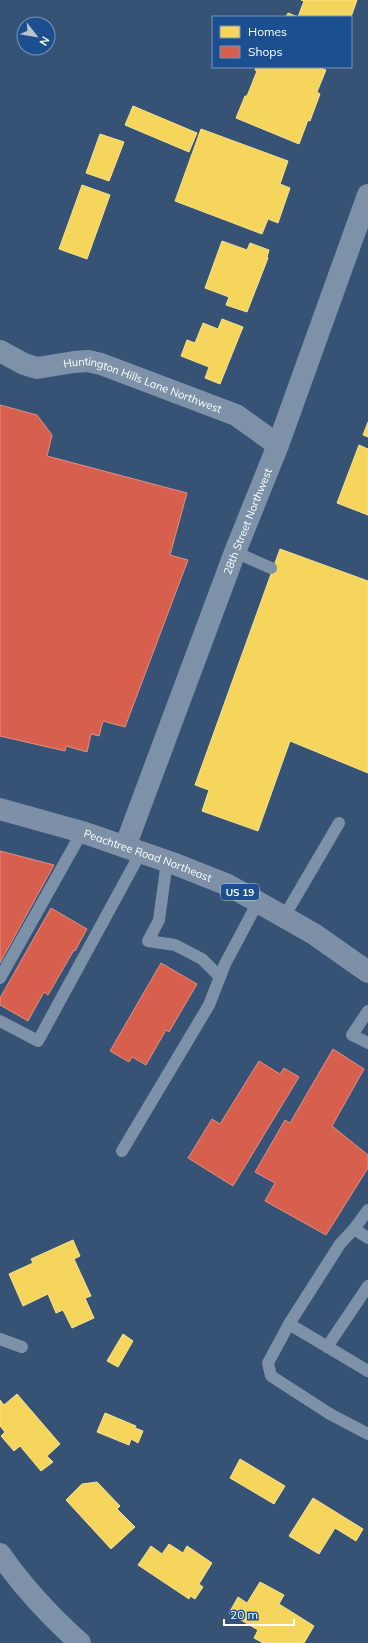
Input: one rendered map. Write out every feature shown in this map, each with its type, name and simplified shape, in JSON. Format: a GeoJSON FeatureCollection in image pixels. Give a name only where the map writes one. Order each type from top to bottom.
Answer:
{"type":"FeatureCollection","features":[{"type":"Feature","properties":{"kind":"highway","name":"Peachtree Road Northeast"},"geometry":{"type":"LineString","coordinates":[[0,809],[82,832],[168,861],[228,885],[314,934],[368,972]]}},
{"type":"Feature","properties":{"kind":"street","name":"28th Street Northwest"},"geometry":{"type":"LineString","coordinates":[[133,849],[235,552],[278,445],[368,195]]}},
{"type":"Feature","properties":{"kind":"street","name":"Huntington Hills Lane Northwest"},"geometry":{"type":"LineString","coordinates":[[0,351],[24,364],[37,368],[88,361],[101,364],[236,415],[278,445]]}},
{"type":"Feature","properties":{"kind":"street"},"geometry":{"type":"LineString","coordinates":[[0,1554],[14,1574],[50,1615],[80,1643]]}},
{"type":"Feature","properties":{"kind":"lane"},"geometry":{"type":"LineString","coordinates":[[235,552],[271,568]]}},
{"type":"Feature","properties":{"kind":"lane"},"geometry":{"type":"LineString","coordinates":[[284,917],[339,823]]}},
{"type":"Feature","properties":{"kind":"lane"},"geometry":{"type":"LineString","coordinates":[[0,978],[82,832]]}},
{"type":"Feature","properties":{"kind":"lane"},"geometry":{"type":"LineString","coordinates":[[0,1021],[38,1042],[133,849]]}},
{"type":"Feature","properties":{"kind":"lane"},"geometry":{"type":"LineString","coordinates":[[168,861],[159,920],[148,941],[175,945],[202,959],[220,977]]}},
{"type":"Feature","properties":{"kind":"lane"},"geometry":{"type":"LineString","coordinates":[[122,1151],[210,1005],[225,964],[258,902]]}},
{"type":"Feature","properties":{"kind":"lane"},"geometry":{"type":"LineString","coordinates":[[368,1011],[352,1035],[368,1043]]}},
{"type":"Feature","properties":{"kind":"lane"},"geometry":{"type":"LineString","coordinates":[[368,1210],[354,1229],[340,1244],[289,1324],[268,1363],[271,1376],[330,1414],[368,1434]]}},
{"type":"Feature","properties":{"kind":"lane"},"geometry":{"type":"LineString","coordinates":[[354,1229],[368,1238]]}},
{"type":"Feature","properties":{"kind":"lane"},"geometry":{"type":"LineString","coordinates":[[327,1347],[368,1286]]}},
{"type":"Feature","properties":{"kind":"lane"},"geometry":{"type":"LineString","coordinates":[[289,1324],[368,1371]]}},
{"type":"Feature","properties":{"kind":"lane"},"geometry":{"type":"LineString","coordinates":[[0,1339],[22,1347]]}},
{"type":"Feature","properties":{"kind":"building: Homes"},"geometry":{"type":"Polygon","coordinates":[[[301,0],[357,0],[351,16],[298,16],[304,1],[301,0]]]}},
{"type":"Feature","properties":{"kind":"building: Homes"},"geometry":{"type":"Polygon","coordinates":[[[288,13],[296,16],[286,16],[288,13]]]}},
{"type":"Feature","properties":{"kind":"building: Homes"},"geometry":{"type":"Polygon","coordinates":[[[256,68],[321,68],[326,70],[317,92],[320,94],[310,121],[308,120],[299,144],[236,118],[257,71],[255,70],[256,68]]]}},
{"type":"Feature","properties":{"kind":"building: Homes"},"geometry":{"type":"Polygon","coordinates":[[[133,106],[197,133],[189,152],[125,125],[133,106]]]}},
{"type":"Feature","properties":{"kind":"building: Homes"},"geometry":{"type":"Polygon","coordinates":[[[201,129],[288,161],[280,184],[290,188],[278,223],[268,219],[262,234],[175,201],[201,129]]]}},
{"type":"Feature","properties":{"kind":"building: Homes"},"geometry":{"type":"Polygon","coordinates":[[[100,134],[124,142],[109,181],[86,173],[100,134]]]}},
{"type":"Feature","properties":{"kind":"building: Homes"},"geometry":{"type":"Polygon","coordinates":[[[82,185],[110,195],[87,259],[59,249],[82,185]]]}},
{"type":"Feature","properties":{"kind":"building: Homes"},"geometry":{"type":"Polygon","coordinates":[[[222,241],[247,250],[250,243],[269,250],[268,258],[247,312],[226,305],[229,297],[205,288],[222,241]]]}},
{"type":"Feature","properties":{"kind":"building: Homes"},"geometry":{"type":"Polygon","coordinates":[[[222,319],[243,327],[220,384],[205,378],[209,367],[181,356],[187,340],[195,343],[203,323],[218,329],[222,319]]]}},
{"type":"Feature","properties":{"kind":"building: Homes"},"geometry":{"type":"Polygon","coordinates":[[[368,422],[368,437],[363,435],[368,422]]]}},
{"type":"Feature","properties":{"kind":"building: Homes"},"geometry":{"type":"Polygon","coordinates":[[[359,445],[368,449],[368,515],[337,503],[359,445]]]}},
{"type":"Feature","properties":{"kind":"building: Homes"},"geometry":{"type":"Polygon","coordinates":[[[280,549],[368,581],[368,773],[290,741],[258,831],[202,811],[209,790],[195,785],[280,549]]]}},
{"type":"Feature","properties":{"kind":"building: Homes"},"geometry":{"type":"Polygon","coordinates":[[[73,1240],[80,1256],[74,1259],[91,1296],[85,1298],[94,1318],[72,1328],[63,1310],[56,1313],[48,1294],[23,1306],[9,1274],[33,1263],[31,1259],[73,1240]]]}},
{"type":"Feature","properties":{"kind":"building: Homes"},"geometry":{"type":"Polygon","coordinates":[[[123,1334],[133,1341],[118,1367],[107,1361],[123,1334]]]}},
{"type":"Feature","properties":{"kind":"building: Homes"},"geometry":{"type":"Polygon","coordinates":[[[17,1394],[60,1444],[47,1456],[53,1462],[41,1471],[20,1446],[14,1451],[1,1436],[5,1432],[0,1426],[0,1400],[4,1405],[17,1394]]]}},
{"type":"Feature","properties":{"kind":"building: Homes"},"geometry":{"type":"Polygon","coordinates":[[[105,1413],[136,1426],[135,1428],[143,1431],[138,1443],[131,1439],[129,1445],[97,1432],[105,1413]]]}},
{"type":"Feature","properties":{"kind":"building: Homes"},"geometry":{"type":"Polygon","coordinates":[[[240,1459],[285,1486],[274,1504],[230,1478],[240,1459]]]}},
{"type":"Feature","properties":{"kind":"building: Homes"},"geometry":{"type":"Polygon","coordinates":[[[97,1482],[120,1506],[117,1509],[135,1527],[111,1549],[66,1500],[82,1484],[97,1482]]]}},
{"type":"Feature","properties":{"kind":"building: Homes"},"geometry":{"type":"Polygon","coordinates":[[[313,1498],[363,1529],[356,1541],[335,1528],[319,1554],[289,1536],[313,1498]]]}},
{"type":"Feature","properties":{"kind":"building: Homes"},"geometry":{"type":"Polygon","coordinates":[[[169,1544],[183,1553],[187,1546],[212,1563],[199,1584],[203,1587],[195,1599],[190,1596],[189,1599],[138,1565],[151,1546],[162,1554],[169,1544]]]}},
{"type":"Feature","properties":{"kind":"building: Homes"},"geometry":{"type":"Polygon","coordinates":[[[260,1582],[284,1595],[279,1604],[314,1626],[304,1643],[263,1643],[254,1638],[258,1630],[229,1613],[238,1597],[247,1603],[260,1582]]]}},
{"type":"Feature","properties":{"kind":"building: Shops"},"geometry":{"type":"Polygon","coordinates":[[[0,405],[37,415],[52,435],[47,456],[187,493],[170,555],[188,560],[125,727],[103,721],[99,736],[91,734],[87,752],[66,746],[65,751],[0,736],[0,405]]]}},
{"type":"Feature","properties":{"kind":"building: Shops"},"geometry":{"type":"Polygon","coordinates":[[[0,851],[54,865],[0,963],[0,851]]]}},
{"type":"Feature","properties":{"kind":"building: Shops"},"geometry":{"type":"Polygon","coordinates":[[[51,908],[87,929],[48,995],[44,992],[28,1021],[0,1005],[0,998],[51,908]]]}},
{"type":"Feature","properties":{"kind":"building: Shops"},"geometry":{"type":"Polygon","coordinates":[[[161,963],[197,984],[169,1032],[166,1030],[146,1065],[132,1057],[129,1062],[110,1051],[161,963]]]}},
{"type":"Feature","properties":{"kind":"building: Shops"},"geometry":{"type":"Polygon","coordinates":[[[333,1049],[364,1069],[332,1126],[368,1155],[368,1168],[326,1235],[265,1201],[275,1183],[255,1172],[285,1120],[290,1123],[333,1049]]]}},
{"type":"Feature","properties":{"kind":"building: Shops"},"geometry":{"type":"Polygon","coordinates":[[[259,1061],[280,1074],[284,1068],[299,1077],[233,1186],[188,1158],[212,1119],[220,1124],[259,1061]]]}}]}
